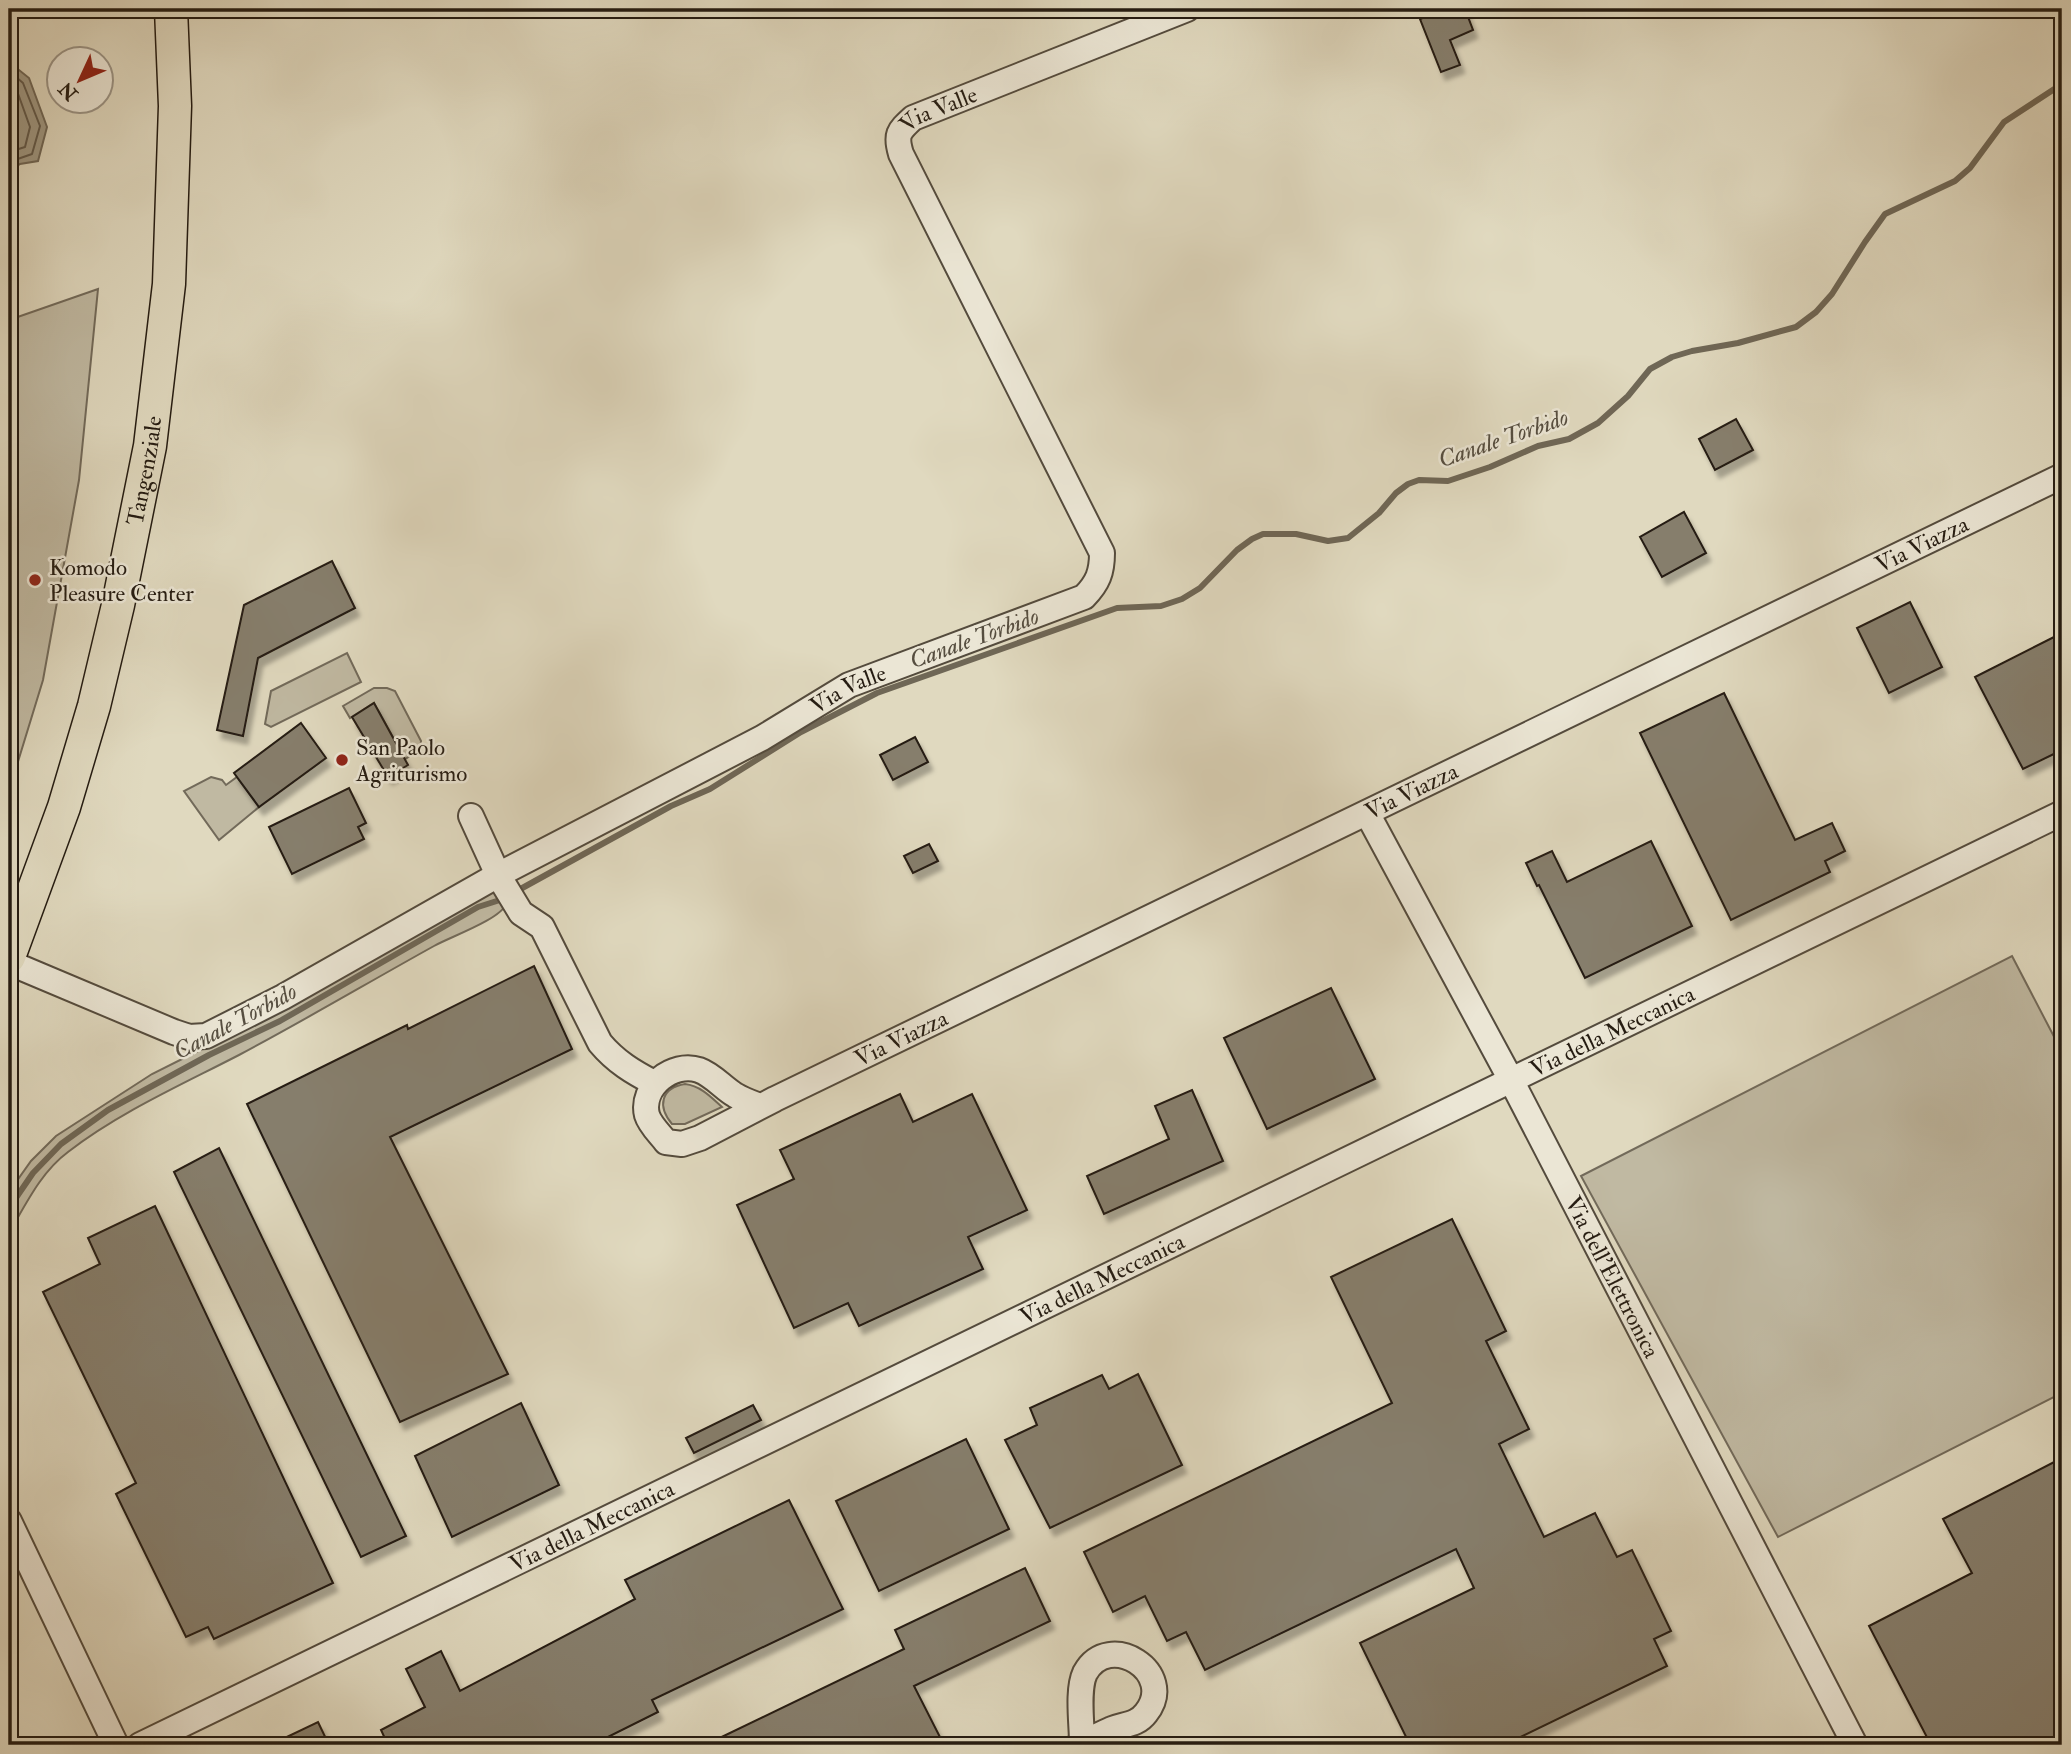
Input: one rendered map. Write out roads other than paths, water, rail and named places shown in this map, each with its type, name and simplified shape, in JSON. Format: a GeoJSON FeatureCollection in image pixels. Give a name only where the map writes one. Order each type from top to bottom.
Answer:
{"type":"FeatureCollection","features":[{"type":"Feature","properties":{"kind":"main road","name":"Tangenziale"},"geometry":{"type":"LineString","coordinates":[[15,962],[94,706],[118,605],[150,446],[169,284],[175,106],[171,9]]}},
{"type":"Feature","properties":{"kind":"street","name":"Via Valle"},"geometry":{"type":"LineString","coordinates":[[15,962],[189,1037],[206,1036],[283,997],[498,875],[762,738],[849,685],[1084,597],[1096,585],[1102,569],[1102,553],[901,154],[898,143],[900,131],[914,118],[1187,9]]}},
{"type":"Feature","properties":{"kind":"street","name":"Via Viazza"},"geometry":{"type":"LineString","coordinates":[[654,1083],[648,1097],[647,1114],[666,1142],[682,1144],[700,1138],[760,1106],[2062,476]]}},
{"type":"Feature","properties":{"kind":"street","name":"Via dell'Elettronica"},"geometry":{"type":"LineString","coordinates":[[1367,813],[1511,1080],[1855,1745]]}},
{"type":"Feature","properties":{"kind":"street","name":"Via della Meccanica"},"geometry":{"type":"LineString","coordinates":[[142,1744],[2062,813]]}},
{"type":"Feature","properties":{"kind":"street"},"geometry":{"type":"LineString","coordinates":[[471,816],[498,875],[521,913],[542,927],[600,1043],[612,1057],[628,1070],[654,1083],[684,1069],[699,1070],[734,1095],[760,1106]]}},
{"type":"Feature","properties":{"kind":"street"},"geometry":{"type":"LineString","coordinates":[[9,1521],[116,1745]]}},
{"type":"Feature","properties":{"kind":"water"},"geometry":{"type":"Polygon","coordinates":[[[9,62],[29,78],[47,127],[38,161],[20,164],[9,172],[9,62]]]}},
{"type":"Feature","properties":{"kind":"waterway","name":"Canale Torbido"},"geometry":{"type":"LineString","coordinates":[[515,892],[671,806],[710,789],[801,732],[877,693],[1117,608],[1161,606],[1182,599],[1200,588],[1237,550],[1263,534],[1296,534],[1328,541],[1348,538],[1379,513],[1396,493],[1408,484],[1419,480],[1448,481],[1490,467],[1538,446],[1569,439],[1598,423],[1628,396],[1650,369],[1672,357],[1796,327],[1816,312],[1832,294],[1885,214],[1955,181],[1970,168],[2004,122],[2062,84]]}},
{"type":"Feature","properties":{"kind":"waterway","name":"Canale Torbido"},"geometry":{"type":"LineString","coordinates":[[9,1208],[33,1173],[61,1144],[108,1110],[209,1055],[280,1021],[478,907],[503,899]]}},
{"type":"Feature","properties":{"kind":"place","name":"Komodo Pleasure Center"},"geometry":{"type":"Point","coordinates":[35,580]}},
{"type":"Feature","properties":{"kind":"place","name":"San Paolo Agriturismo"},"geometry":{"type":"Point","coordinates":[342,760]}}]}
